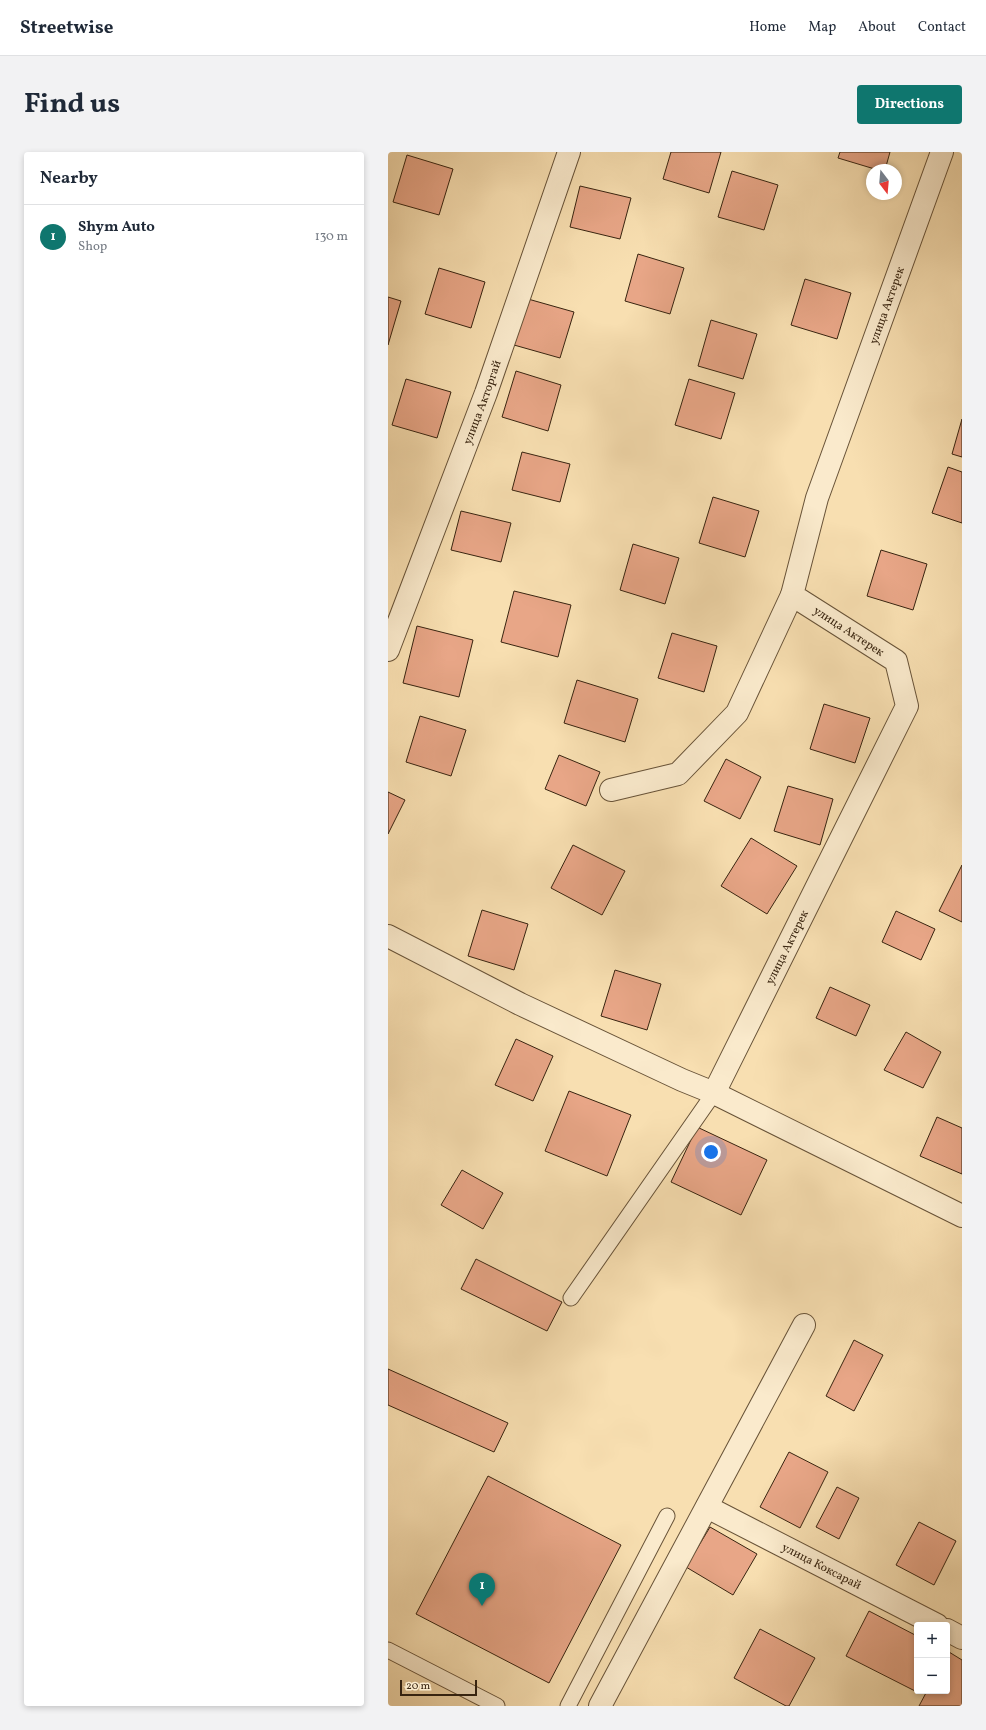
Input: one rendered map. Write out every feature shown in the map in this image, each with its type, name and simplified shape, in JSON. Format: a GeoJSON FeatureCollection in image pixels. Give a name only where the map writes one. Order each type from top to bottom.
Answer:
{"type":"FeatureCollection","features":[{"type":"Feature","properties":{"kind":"street","name":"улица Акторгай"},"geometry":{"type":"LineString","coordinates":[[388,650],[486,393],[569,152]]}},
{"type":"Feature","properties":{"kind":"street","name":"улица Актерек"},"geometry":{"type":"LineString","coordinates":[[714,1093],[907,706],[896,661],[792,595],[817,498],[942,152]]}},
{"type":"Feature","properties":{"kind":"street"},"geometry":{"type":"LineString","coordinates":[[611,790],[678,774],[737,713],[792,595]]}},
{"type":"Feature","properties":{"kind":"street"},"geometry":{"type":"LineString","coordinates":[[388,937],[520,1004],[682,1080],[714,1093],[962,1216]]}},
{"type":"Feature","properties":{"kind":"street"},"geometry":{"type":"LineString","coordinates":[[600,1706],[804,1325]]}},
{"type":"Feature","properties":{"kind":"street","name":"улица Коксарай"},"geometry":{"type":"LineString","coordinates":[[707,1507],[931,1622]]}},
{"type":"Feature","properties":{"kind":"street"},"geometry":{"type":"LineString","coordinates":[[950,1632],[962,1638]]}},
{"type":"Feature","properties":{"kind":"lane"},"geometry":{"type":"LineString","coordinates":[[570,1298],[714,1093]]}},
{"type":"Feature","properties":{"kind":"lane"},"geometry":{"type":"LineString","coordinates":[[568,1706],[667,1516]]}},
{"type":"Feature","properties":{"kind":"lane"},"geometry":{"type":"LineString","coordinates":[[388,1650],[497,1706]]}},
{"type":"Feature","properties":{"kind":"building"},"geometry":{"type":"Polygon","coordinates":[[[671,152],[721,152],[709,193],[663,179],[671,152]]]}},
{"type":"Feature","properties":{"kind":"building"},"geometry":{"type":"Polygon","coordinates":[[[840,152],[890,152],[887,164],[866,164],[866,166],[838,158],[840,152]]]}},
{"type":"Feature","properties":{"kind":"building"},"geometry":{"type":"Polygon","coordinates":[[[407,155],[453,169],[439,215],[393,202],[407,155]]]}},
{"type":"Feature","properties":{"kind":"building"},"geometry":{"type":"Polygon","coordinates":[[[732,171],[778,185],[764,230],[718,217],[732,171]]]}},
{"type":"Feature","properties":{"kind":"building"},"geometry":{"type":"Polygon","coordinates":[[[580,186],[631,198],[620,239],[570,227],[580,186]]]}},
{"type":"Feature","properties":{"kind":"building"},"geometry":{"type":"Polygon","coordinates":[[[638,254],[684,268],[670,314],[625,301],[638,254]]]}},
{"type":"Feature","properties":{"kind":"building"},"geometry":{"type":"Polygon","coordinates":[[[439,268],[485,282],[471,328],[425,314],[439,268]]]}},
{"type":"Feature","properties":{"kind":"building"},"geometry":{"type":"Polygon","coordinates":[[[805,279],[851,293],[837,339],[791,325],[805,279]]]}},
{"type":"Feature","properties":{"kind":"building"},"geometry":{"type":"Polygon","coordinates":[[[388,297],[401,301],[388,345],[388,297]]]}},
{"type":"Feature","properties":{"kind":"building"},"geometry":{"type":"Polygon","coordinates":[[[528,299],[574,312],[560,358],[514,345],[528,299]]]}},
{"type":"Feature","properties":{"kind":"building"},"geometry":{"type":"Polygon","coordinates":[[[711,320],[757,334],[743,379],[698,366],[711,320]]]}},
{"type":"Feature","properties":{"kind":"building"},"geometry":{"type":"Polygon","coordinates":[[[516,371],[561,385],[548,431],[502,417],[516,371]]]}},
{"type":"Feature","properties":{"kind":"building"},"geometry":{"type":"Polygon","coordinates":[[[406,379],[451,392],[437,438],[392,425],[406,379]]]}},
{"type":"Feature","properties":{"kind":"building"},"geometry":{"type":"Polygon","coordinates":[[[689,379],[735,393],[721,439],[675,425],[689,379]]]}},
{"type":"Feature","properties":{"kind":"building"},"geometry":{"type":"Polygon","coordinates":[[[962,419],[962,457],[952,454],[962,419]]]}},
{"type":"Feature","properties":{"kind":"building"},"geometry":{"type":"Polygon","coordinates":[[[522,452],[570,464],[560,502],[512,490],[522,452]]]}},
{"type":"Feature","properties":{"kind":"building"},"geometry":{"type":"Polygon","coordinates":[[[948,467],[962,472],[962,523],[932,513],[948,467]]]}},
{"type":"Feature","properties":{"kind":"building"},"geometry":{"type":"Polygon","coordinates":[[[713,497],[759,511],[745,557],[699,543],[713,497]]]}},
{"type":"Feature","properties":{"kind":"building"},"geometry":{"type":"Polygon","coordinates":[[[461,511],[511,523],[501,562],[451,550],[461,511]]]}},
{"type":"Feature","properties":{"kind":"building"},"geometry":{"type":"Polygon","coordinates":[[[633,544],[679,558],[665,604],[620,590],[633,544]]]}},
{"type":"Feature","properties":{"kind":"building"},"geometry":{"type":"Polygon","coordinates":[[[881,550],[927,564],[913,610],[867,596],[881,550]]]}},
{"type":"Feature","properties":{"kind":"building"},"geometry":{"type":"Polygon","coordinates":[[[514,591],[571,605],[558,657],[501,642],[514,591]]]}},
{"type":"Feature","properties":{"kind":"building"},"geometry":{"type":"Polygon","coordinates":[[[417,626],[473,640],[459,697],[403,683],[417,626]]]}},
{"type":"Feature","properties":{"kind":"building"},"geometry":{"type":"Polygon","coordinates":[[[672,633],[717,646],[704,692],[658,678],[672,633]]]}},
{"type":"Feature","properties":{"kind":"building"},"geometry":{"type":"Polygon","coordinates":[[[577,680],[638,699],[625,742],[564,723],[577,680]]]}},
{"type":"Feature","properties":{"kind":"building"},"geometry":{"type":"Polygon","coordinates":[[[824,704],[870,718],[855,763],[810,749],[824,704]]]}},
{"type":"Feature","properties":{"kind":"building"},"geometry":{"type":"Polygon","coordinates":[[[420,716],[466,730],[451,776],[406,762],[420,716]]]}},
{"type":"Feature","properties":{"kind":"building"},"geometry":{"type":"Polygon","coordinates":[[[559,755],[600,772],[586,806],[545,789],[559,755]]]}},
{"type":"Feature","properties":{"kind":"building"},"geometry":{"type":"Polygon","coordinates":[[[726,759],[761,777],[740,819],[704,801],[726,759]]]}},
{"type":"Feature","properties":{"kind":"building"},"geometry":{"type":"Polygon","coordinates":[[[788,786],[833,799],[820,845],[774,831],[788,786]]]}},
{"type":"Feature","properties":{"kind":"building"},"geometry":{"type":"Polygon","coordinates":[[[388,792],[405,800],[388,834],[388,792]]]}},
{"type":"Feature","properties":{"kind":"building"},"geometry":{"type":"Polygon","coordinates":[[[751,838],[797,866],[767,914],[721,886],[751,838]]]}},
{"type":"Feature","properties":{"kind":"building"},"geometry":{"type":"Polygon","coordinates":[[[573,845],[625,871],[602,915],[551,888],[573,845]]]}},
{"type":"Feature","properties":{"kind":"building"},"geometry":{"type":"Polygon","coordinates":[[[962,865],[962,922],[939,911],[962,865]]]}},
{"type":"Feature","properties":{"kind":"building"},"geometry":{"type":"Polygon","coordinates":[[[482,910],[528,924],[514,970],[468,956],[482,910]]]}},
{"type":"Feature","properties":{"kind":"building"},"geometry":{"type":"Polygon","coordinates":[[[896,911],[935,929],[921,960],[882,942],[896,911]]]}},
{"type":"Feature","properties":{"kind":"building"},"geometry":{"type":"Polygon","coordinates":[[[615,970],[661,984],[647,1030],[601,1016],[615,970]]]}},
{"type":"Feature","properties":{"kind":"building"},"geometry":{"type":"Polygon","coordinates":[[[830,987],[870,1005],[856,1036],[816,1018],[830,987]]]}},
{"type":"Feature","properties":{"kind":"building"},"geometry":{"type":"Polygon","coordinates":[[[906,1032],[941,1052],[923,1088],[884,1070],[906,1032]]]}},
{"type":"Feature","properties":{"kind":"building"},"geometry":{"type":"Polygon","coordinates":[[[516,1039],[553,1056],[533,1101],[495,1085],[516,1039]]]}},
{"type":"Feature","properties":{"kind":"building"},"geometry":{"type":"Polygon","coordinates":[[[569,1091],[631,1115],[607,1176],[545,1151],[569,1091]]]}},
{"type":"Feature","properties":{"kind":"building"},"geometry":{"type":"Polygon","coordinates":[[[937,1117],[962,1128],[962,1174],[920,1156],[937,1117]]]}},
{"type":"Feature","properties":{"kind":"building"},"geometry":{"type":"Polygon","coordinates":[[[697,1127],[767,1160],[741,1215],[671,1182],[697,1127]]]}},
{"type":"Feature","properties":{"kind":"building"},"geometry":{"type":"Polygon","coordinates":[[[462,1170],[503,1193],[483,1229],[441,1205],[462,1170]]]}},
{"type":"Feature","properties":{"kind":"building"},"geometry":{"type":"Polygon","coordinates":[[[476,1259],[562,1302],[547,1331],[461,1289],[476,1259]]]}},
{"type":"Feature","properties":{"kind":"building"},"geometry":{"type":"Polygon","coordinates":[[[854,1340],[883,1355],[854,1411],[826,1396],[854,1340]]]}},
{"type":"Feature","properties":{"kind":"building"},"geometry":{"type":"Polygon","coordinates":[[[388,1369],[508,1423],[494,1452],[388,1405],[388,1369]]]}},
{"type":"Feature","properties":{"kind":"building"},"geometry":{"type":"Polygon","coordinates":[[[789,1452],[828,1472],[800,1528],[760,1507],[789,1452]]]}},
{"type":"Feature","properties":{"kind":"building"},"geometry":{"type":"Polygon","coordinates":[[[488,1476],[621,1545],[549,1683],[416,1614],[488,1476]]]}},
{"type":"Feature","properties":{"kind":"building"},"geometry":{"type":"Polygon","coordinates":[[[837,1487],[859,1498],[839,1539],[816,1527],[837,1487]]]}},
{"type":"Feature","properties":{"kind":"building"},"geometry":{"type":"Polygon","coordinates":[[[919,1522],[956,1541],[934,1585],[896,1565],[919,1522]]]}},
{"type":"Feature","properties":{"kind":"building"},"geometry":{"type":"Polygon","coordinates":[[[710,1527],[757,1554],[733,1595],[686,1567],[710,1527]]]}},
{"type":"Feature","properties":{"kind":"building"},"geometry":{"type":"Polygon","coordinates":[[[869,1611],[914,1634],[914,1690],[846,1656],[869,1611]]]}},
{"type":"Feature","properties":{"kind":"building"},"geometry":{"type":"Polygon","coordinates":[[[760,1629],[815,1658],[789,1706],[786,1706],[734,1678],[760,1629]]]}},
{"type":"Feature","properties":{"kind":"building"},"geometry":{"type":"Polygon","coordinates":[[[950,1653],[962,1660],[962,1706],[919,1706],[925,1694],[950,1694],[950,1653]]]}},
{"type":"Feature","properties":{"kind":"place","name":"Shym Auto"},"geometry":{"type":"Point","coordinates":[482,1606]}}]}
